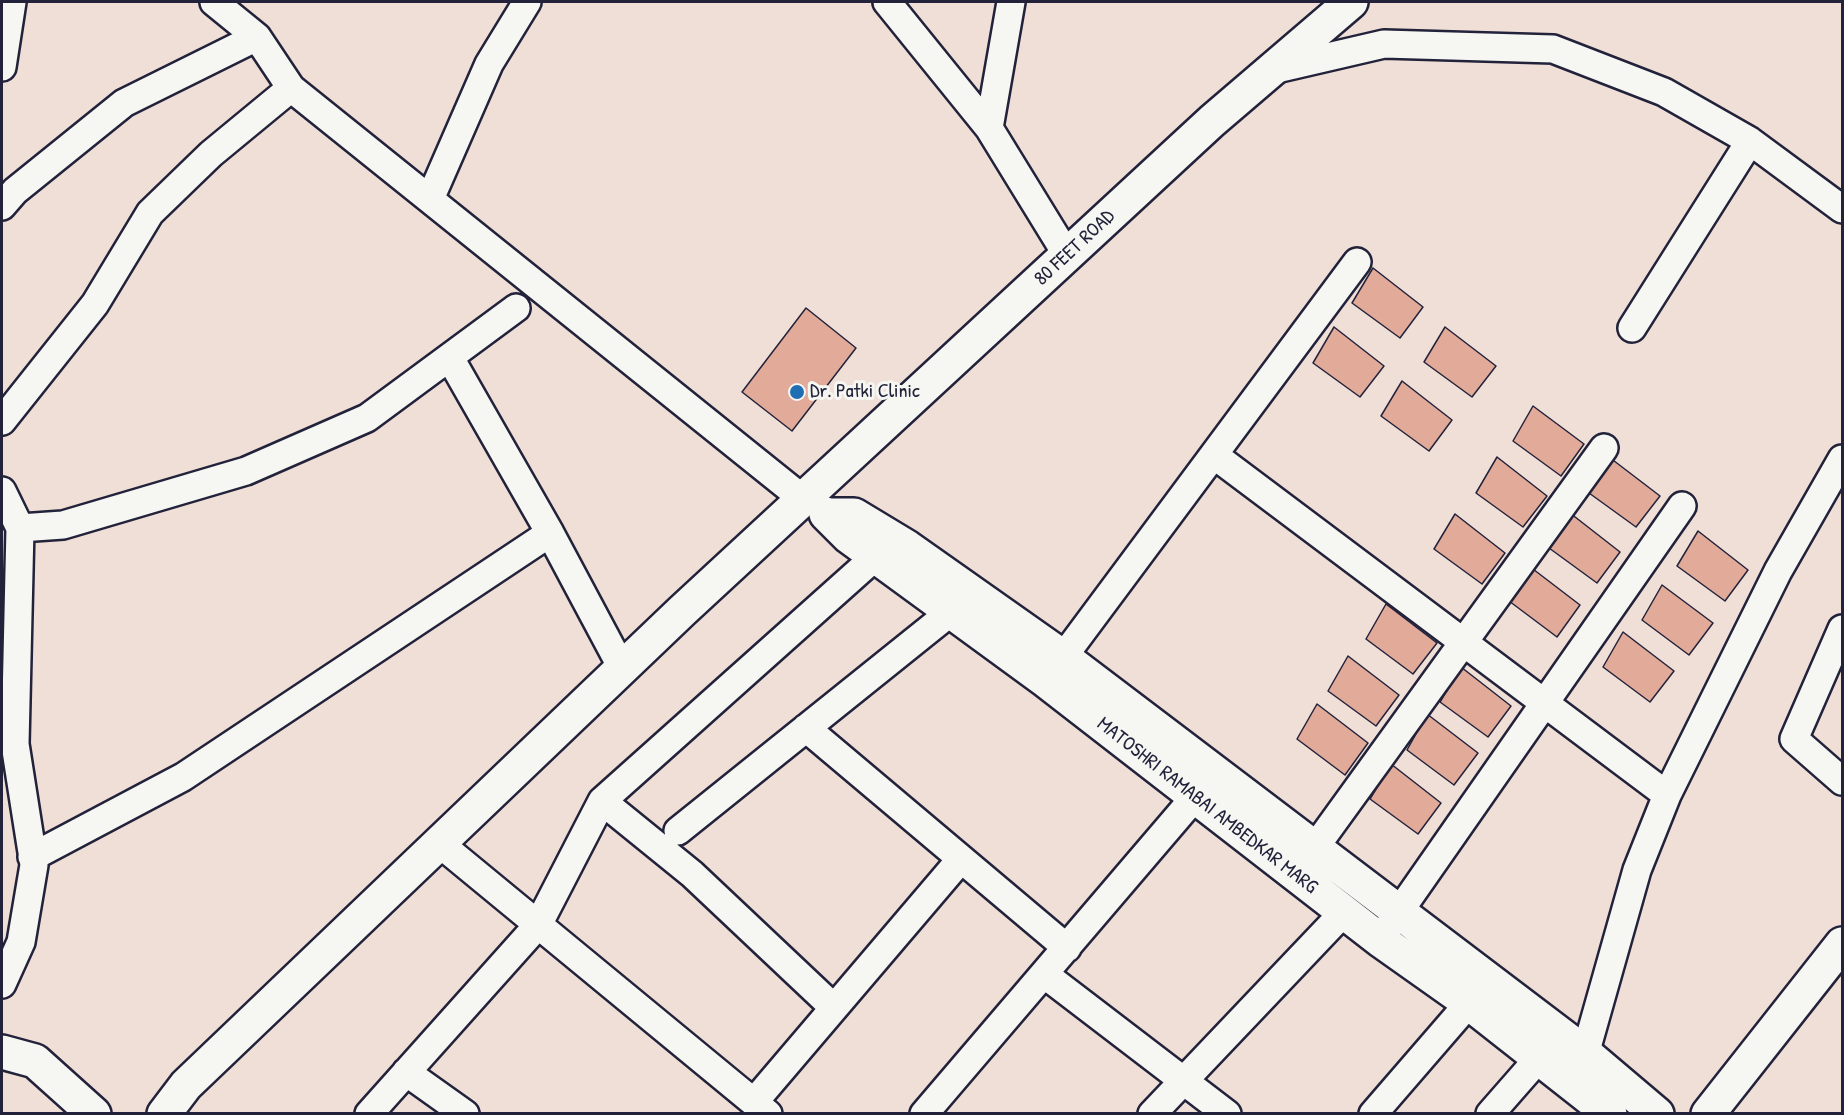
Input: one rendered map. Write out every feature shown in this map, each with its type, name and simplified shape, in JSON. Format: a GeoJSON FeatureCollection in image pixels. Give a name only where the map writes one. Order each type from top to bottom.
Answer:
{"type":"FeatureCollection","features":[{"type":"Feature","properties":{"kind":"street"},"geometry":{"type":"LineString","coordinates":[[2,67],[12,2]]}},
{"type":"Feature","properties":{"kind":"street"},"geometry":{"type":"LineString","coordinates":[[214,2],[257,37],[291,88],[815,507],[854,515],[907,547],[1055,669],[1316,847],[1398,913],[1585,1053],[1657,1113]]}},
{"type":"Feature","properties":{"kind":"street"},"geometry":{"type":"LineString","coordinates":[[430,200],[489,64],[527,2]]}},
{"type":"Feature","properties":{"kind":"street"},"geometry":{"type":"LineString","coordinates":[[887,2],[989,128],[1067,255]]}},
{"type":"Feature","properties":{"kind":"street"},"geometry":{"type":"LineString","coordinates":[[989,128],[1011,2]]}},
{"type":"Feature","properties":{"kind":"street","name":"80 FEET ROAD"},"geometry":{"type":"LineString","coordinates":[[164,1113],[186,1085],[622,668],[815,507],[1067,255],[1272,69],[1351,2]]}},
{"type":"Feature","properties":{"kind":"street"},"geometry":{"type":"LineString","coordinates":[[2,206],[15,191],[124,103],[257,37]]}},
{"type":"Feature","properties":{"kind":"street"},"geometry":{"type":"LineString","coordinates":[[1272,69],[1384,44],[1553,48],[1664,92],[1750,141],[1842,208]]}},
{"type":"Feature","properties":{"kind":"street"},"geometry":{"type":"LineString","coordinates":[[2,421],[96,304],[150,213],[211,154],[291,88]]}},
{"type":"Feature","properties":{"kind":"street"},"geometry":{"type":"LineString","coordinates":[[1632,328],[1750,141]]}},
{"type":"Feature","properties":{"kind":"street"},"geometry":{"type":"LineString","coordinates":[[1055,669],[1357,262]]}},
{"type":"Feature","properties":{"kind":"street"},"geometry":{"type":"LineString","coordinates":[[20,528],[63,525],[246,471],[367,418],[516,308]]}},
{"type":"Feature","properties":{"kind":"street"},"geometry":{"type":"LineString","coordinates":[[450,358],[550,533],[622,668]]}},
{"type":"Feature","properties":{"kind":"street"},"geometry":{"type":"LineString","coordinates":[[1295,875],[1604,448]]}},
{"type":"Feature","properties":{"kind":"street"},"geometry":{"type":"LineString","coordinates":[[1214,455],[1667,795]]}},
{"type":"Feature","properties":{"kind":"street"},"geometry":{"type":"LineString","coordinates":[[1576,1085],[1637,870],[1667,795],[1778,571],[1842,459]]}},
{"type":"Feature","properties":{"kind":"street"},"geometry":{"type":"LineString","coordinates":[[2,491],[20,528],[16,581],[15,744],[34,865],[21,942],[2,984]]}},
{"type":"Feature","properties":{"kind":"street"},"geometry":{"type":"LineString","coordinates":[[1380,940],[1682,506]]}},
{"type":"Feature","properties":{"kind":"street","name":"MATOSHRI RAMABAI AMBEDKAR MARG"},"geometry":{"type":"LineString","coordinates":[[815,507],[875,557],[952,611],[1055,669],[1194,798],[1380,940],[1469,1003],[1610,1113]]}},
{"type":"Feature","properties":{"kind":"street"},"geometry":{"type":"LineString","coordinates":[[32,857],[183,777],[550,533]]}},
{"type":"Feature","properties":{"kind":"street"},"geometry":{"type":"LineString","coordinates":[[369,1113],[538,925],[602,801],[875,557]]}},
{"type":"Feature","properties":{"kind":"street"},"geometry":{"type":"LineString","coordinates":[[678,831],[952,611]]}},
{"type":"Feature","properties":{"kind":"street"},"geometry":{"type":"LineString","coordinates":[[1842,629],[1794,739],[1842,781]]}},
{"type":"Feature","properties":{"kind":"street"},"geometry":{"type":"LineString","coordinates":[[806,728],[1067,948]]}},
{"type":"Feature","properties":{"kind":"street"},"geometry":{"type":"LineString","coordinates":[[924,1113],[1194,798]]}},
{"type":"Feature","properties":{"kind":"street"},"geometry":{"type":"LineString","coordinates":[[602,801],[692,874],[833,1007]]}},
{"type":"Feature","properties":{"kind":"street"},"geometry":{"type":"LineString","coordinates":[[439,843],[761,1108],[833,1007],[961,859]]}},
{"type":"Feature","properties":{"kind":"street"},"geometry":{"type":"LineString","coordinates":[[1152,1113],[1344,912]]}},
{"type":"Feature","properties":{"kind":"street"},"geometry":{"type":"LineString","coordinates":[[1708,1113],[1840,953]]}},
{"type":"Feature","properties":{"kind":"street"},"geometry":{"type":"LineString","coordinates":[[1044,975],[1227,1113]]}},
{"type":"Feature","properties":{"kind":"street"},"geometry":{"type":"LineString","coordinates":[[1373,1113],[1469,1003]]}},
{"type":"Feature","properties":{"kind":"street"},"geometry":{"type":"LineString","coordinates":[[2,1052],[35,1061],[94,1113]]}},
{"type":"Feature","properties":{"kind":"street"},"geometry":{"type":"LineString","coordinates":[[1490,1113],[1539,1058]]}},
{"type":"Feature","properties":{"kind":"street"},"geometry":{"type":"LineString","coordinates":[[406,1072],[465,1113]]}},
{"type":"Feature","properties":{"kind":"building"},"geometry":{"type":"Polygon","coordinates":[[[1373,268],[1423,307],[1400,338],[1352,303],[1373,268]]]}},
{"type":"Feature","properties":{"kind":"building"},"geometry":{"type":"Polygon","coordinates":[[[806,308],[856,348],[792,431],[742,392],[806,308]]]}},
{"type":"Feature","properties":{"kind":"building"},"geometry":{"type":"Polygon","coordinates":[[[1334,327],[1384,366],[1360,397],[1313,363],[1334,327]]]}},
{"type":"Feature","properties":{"kind":"building"},"geometry":{"type":"Polygon","coordinates":[[[1445,327],[1496,366],[1472,397],[1424,362],[1445,327]]]}},
{"type":"Feature","properties":{"kind":"building"},"geometry":{"type":"Polygon","coordinates":[[[1402,381],[1452,420],[1429,451],[1381,416],[1402,381]]]}},
{"type":"Feature","properties":{"kind":"building"},"geometry":{"type":"Polygon","coordinates":[[[1533,406],[1584,444],[1561,476],[1513,441],[1533,406]]]}},
{"type":"Feature","properties":{"kind":"building"},"geometry":{"type":"Polygon","coordinates":[[[1497,457],[1547,496],[1523,527],[1476,493],[1497,457]]]}},
{"type":"Feature","properties":{"kind":"building"},"geometry":{"type":"Polygon","coordinates":[[[1609,457],[1660,496],[1636,527],[1589,493],[1609,457]]]}},
{"type":"Feature","properties":{"kind":"building"},"geometry":{"type":"Polygon","coordinates":[[[1570,513],[1620,552],[1597,583],[1549,548],[1570,513]]]}},
{"type":"Feature","properties":{"kind":"building"},"geometry":{"type":"Polygon","coordinates":[[[1455,514],[1505,553],[1482,584],[1434,549],[1455,514]]]}},
{"type":"Feature","properties":{"kind":"building"},"geometry":{"type":"Polygon","coordinates":[[[1698,531],[1748,570],[1725,601],[1677,566],[1698,531]]]}},
{"type":"Feature","properties":{"kind":"building"},"geometry":{"type":"Polygon","coordinates":[[[1529,566],[1580,605],[1557,637],[1509,601],[1529,566]]]}},
{"type":"Feature","properties":{"kind":"building"},"geometry":{"type":"Polygon","coordinates":[[[1662,585],[1713,623],[1689,655],[1642,620],[1662,585]]]}},
{"type":"Feature","properties":{"kind":"building"},"geometry":{"type":"Polygon","coordinates":[[[1386,604],[1437,643],[1413,674],[1366,639],[1386,604]]]}},
{"type":"Feature","properties":{"kind":"building"},"geometry":{"type":"Polygon","coordinates":[[[1623,632],[1674,671],[1650,702],[1603,667],[1623,632]]]}},
{"type":"Feature","properties":{"kind":"building"},"geometry":{"type":"Polygon","coordinates":[[[1348,656],[1399,695],[1376,726],[1328,691],[1348,656]]]}},
{"type":"Feature","properties":{"kind":"building"},"geometry":{"type":"Polygon","coordinates":[[[1461,667],[1511,706],[1488,737],[1440,702],[1461,667]]]}},
{"type":"Feature","properties":{"kind":"building"},"geometry":{"type":"Polygon","coordinates":[[[1317,704],[1368,743],[1345,775],[1297,739],[1317,704]]]}},
{"type":"Feature","properties":{"kind":"building"},"geometry":{"type":"Polygon","coordinates":[[[1427,714],[1478,753],[1454,785],[1407,750],[1427,714]]]}},
{"type":"Feature","properties":{"kind":"building"},"geometry":{"type":"Polygon","coordinates":[[[1391,764],[1441,803],[1418,834],[1370,799],[1391,764]]]}},
{"type":"Feature","properties":{"kind":"place","name":"Dr. Patki Clinic"},"geometry":{"type":"Point","coordinates":[797,392]}}]}
